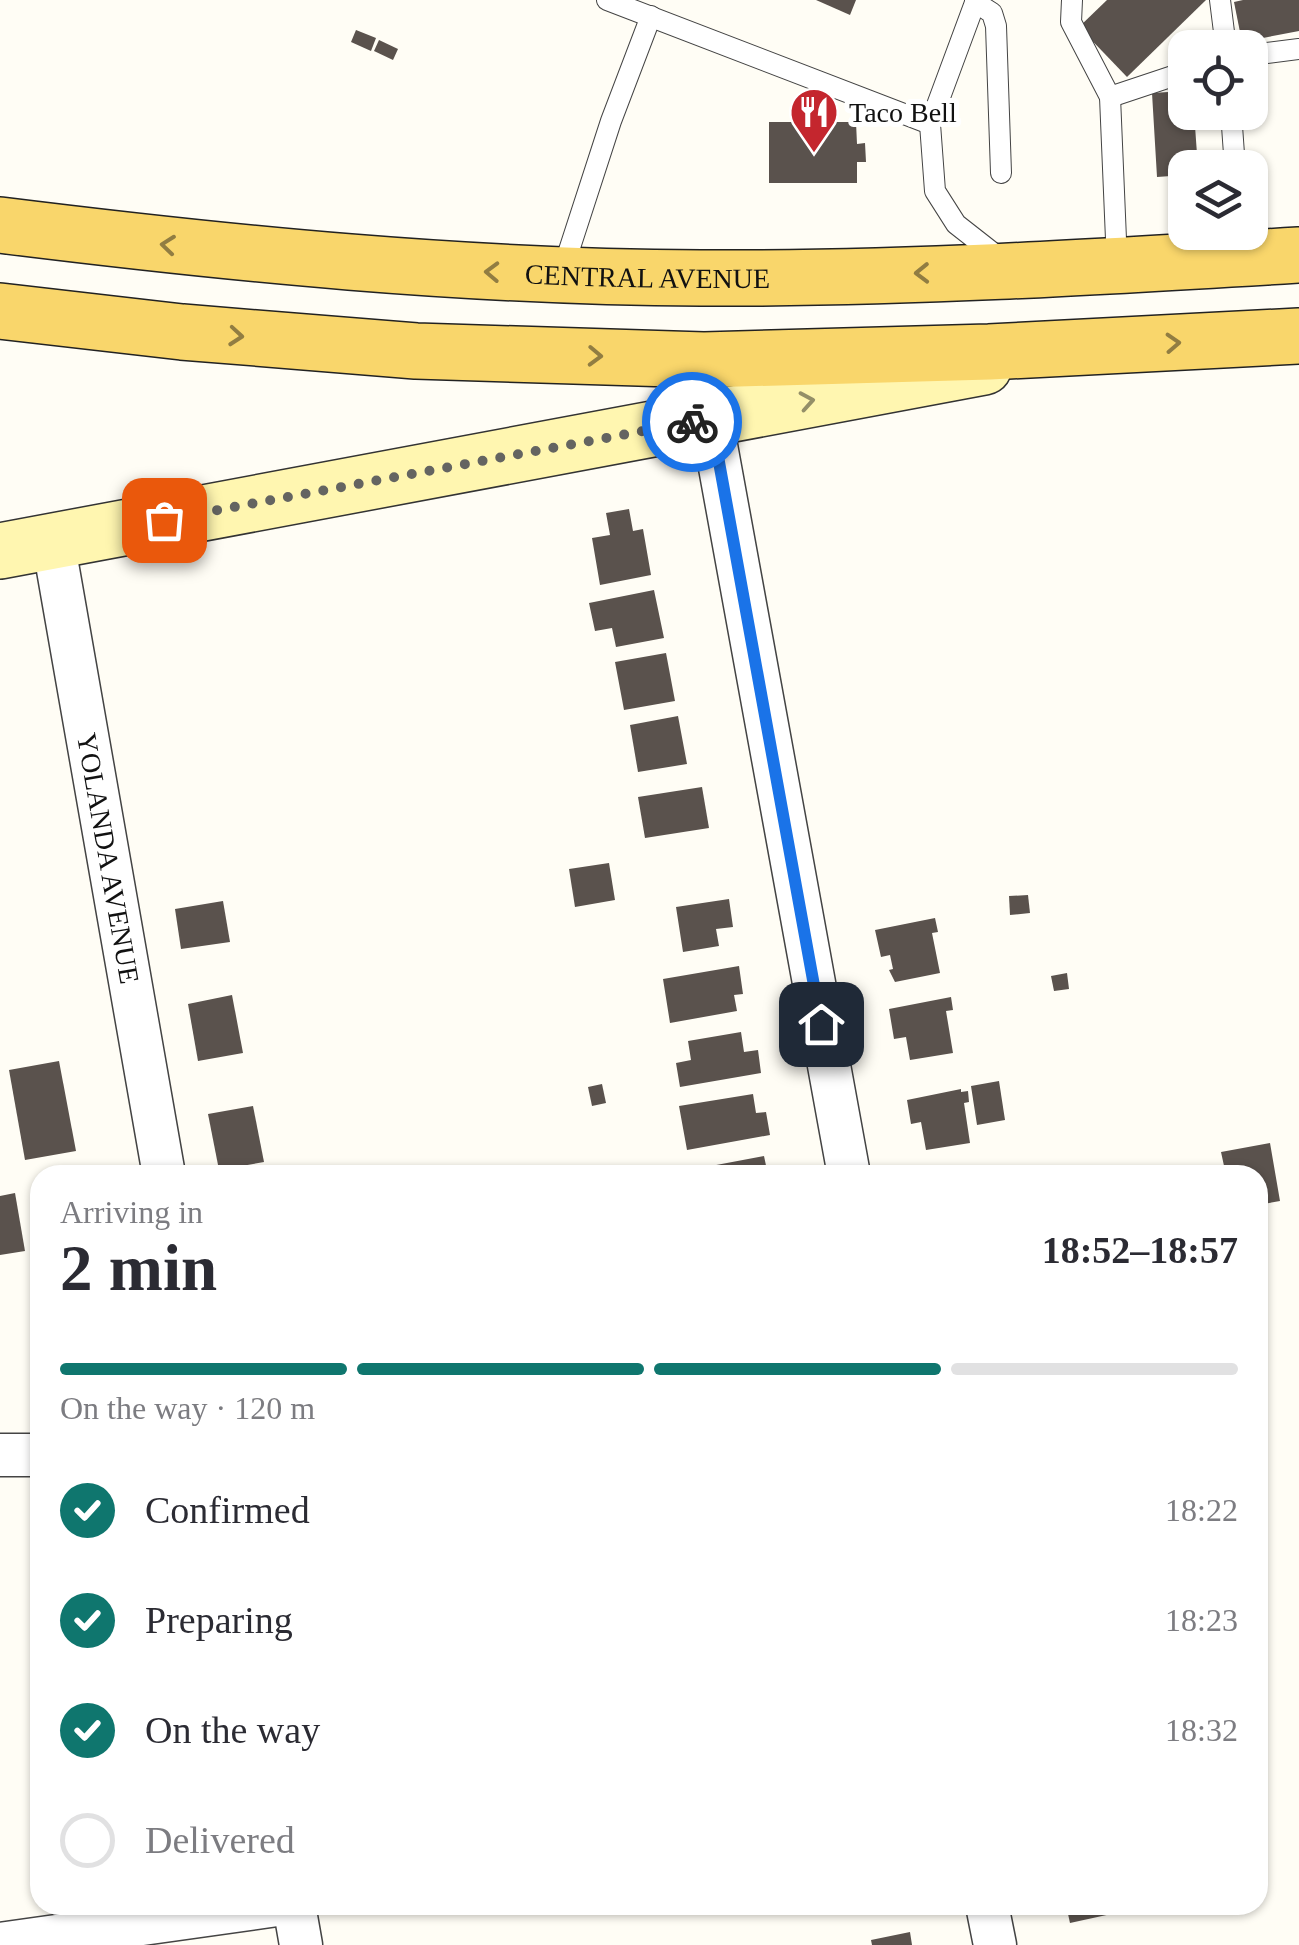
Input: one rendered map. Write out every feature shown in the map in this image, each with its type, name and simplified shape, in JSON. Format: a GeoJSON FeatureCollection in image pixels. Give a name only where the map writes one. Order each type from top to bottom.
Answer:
{"type":"FeatureCollection","features":[{"type":"Feature","properties":{"kind":"main road","name":"CENTRAL AVENUE"},"geometry":{"type":"LineString","coordinates":[[0,224],[318,261],[702,278],[1117,267],[1217,250]]}},
{"type":"Feature","properties":{"kind":"main road","name":"CENTRAL AVENUE"},"geometry":{"type":"LineString","coordinates":[[1267,250],[1299,255]]}},
{"type":"Feature","properties":{"kind":"main road"},"geometry":{"type":"LineString","coordinates":[[0,311],[182,332],[416,351],[704,360],[1299,336]]}},
{"type":"Feature","properties":{"kind":"main road"},"geometry":{"type":"LineString","coordinates":[[0,551],[1075,348]]}},
{"type":"Feature","properties":{"kind":"street"},"geometry":{"type":"LineString","coordinates":[[711,418],[847,1165]]}},
{"type":"Feature","properties":{"kind":"street","name":"YOLANDA AVENUE"},"geometry":{"type":"LineString","coordinates":[[53,541],[162,1165]]}},
{"type":"Feature","properties":{"kind":"street"},"geometry":{"type":"LineString","coordinates":[[0,1456],[30,1456]]}},
{"type":"Feature","properties":{"kind":"street"},"geometry":{"type":"LineString","coordinates":[[0,1944],[207,1915]]}},
{"type":"Feature","properties":{"kind":"street"},"geometry":{"type":"LineString","coordinates":[[296,1915],[301,1945]]}},
{"type":"Feature","properties":{"kind":"street"},"geometry":{"type":"LineString","coordinates":[[989,1915],[994,1945]]}},
{"type":"Feature","properties":{"kind":"lane"},"geometry":{"type":"LineString","coordinates":[[607,0],[930,124]]}},
{"type":"Feature","properties":{"kind":"lane"},"geometry":{"type":"LineString","coordinates":[[1072,0],[1071,22],[1110,97],[1117,267]]}},
{"type":"Feature","properties":{"kind":"lane"},"geometry":{"type":"LineString","coordinates":[[1220,0],[1224,30]]}},
{"type":"Feature","properties":{"kind":"lane"},"geometry":{"type":"LineString","coordinates":[[1001,173],[996,26],[992,14],[975,1],[930,124],[935,191],[956,224],[993,253],[1056,269]]}},
{"type":"Feature","properties":{"kind":"lane"},"geometry":{"type":"LineString","coordinates":[[561,274],[651,16]]}},
{"type":"Feature","properties":{"kind":"lane"},"geometry":{"type":"LineString","coordinates":[[1268,53],[1299,49]]}},
{"type":"Feature","properties":{"kind":"lane"},"geometry":{"type":"LineString","coordinates":[[1110,97],[1168,78]]}},
{"type":"Feature","properties":{"kind":"building"},"geometry":{"type":"Polygon","coordinates":[[[816,0],[856,0],[850,15],[816,0]]]}},
{"type":"Feature","properties":{"kind":"building"},"geometry":{"type":"Polygon","coordinates":[[[1107,0],[1206,0],[1175,30],[1168,30],[1168,37],[1127,77],[1079,27],[1107,0]]]}},
{"type":"Feature","properties":{"kind":"building"},"geometry":{"type":"Polygon","coordinates":[[[1299,0],[1299,31],[1268,37],[1268,30],[1240,30],[1234,2],[1299,0]]]}},
{"type":"Feature","properties":{"kind":"building"},"geometry":{"type":"Polygon","coordinates":[[[356,30],[376,38],[371,51],[351,42],[356,30]]]}},
{"type":"Feature","properties":{"kind":"building"},"geometry":{"type":"Polygon","coordinates":[[[379,40],[398,49],[393,60],[374,51],[379,40]]]}},
{"type":"Feature","properties":{"kind":"building"},"geometry":{"type":"Polygon","coordinates":[[[1168,92],[1168,130],[1195,130],[1197,150],[1168,150],[1168,176],[1157,177],[1152,93],[1168,92]]]}},
{"type":"Feature","properties":{"kind":"building"},"geometry":{"type":"Polygon","coordinates":[[[810,115],[831,115],[831,122],[856,122],[857,144],[865,143],[866,162],[857,162],[857,183],[769,183],[769,122],[810,122],[810,115]]]}},
{"type":"Feature","properties":{"kind":"building"},"geometry":{"type":"Polygon","coordinates":[[[629,509],[633,531],[643,529],[651,575],[600,585],[592,538],[610,535],[606,513],[629,509]]]}},
{"type":"Feature","properties":{"kind":"building"},"geometry":{"type":"Polygon","coordinates":[[[654,590],[664,638],[616,647],[612,628],[595,631],[589,603],[654,590]]]}},
{"type":"Feature","properties":{"kind":"building"},"geometry":{"type":"Polygon","coordinates":[[[666,653],[675,701],[624,710],[615,662],[666,653]]]}},
{"type":"Feature","properties":{"kind":"building"},"geometry":{"type":"Polygon","coordinates":[[[678,716],[687,764],[638,772],[630,725],[678,716]]]}},
{"type":"Feature","properties":{"kind":"building"},"geometry":{"type":"Polygon","coordinates":[[[702,787],[709,828],[645,838],[638,797],[702,787]]]}},
{"type":"Feature","properties":{"kind":"building"},"geometry":{"type":"Polygon","coordinates":[[[609,863],[615,900],[575,907],[569,869],[609,863]]]}},
{"type":"Feature","properties":{"kind":"building"},"geometry":{"type":"Polygon","coordinates":[[[1028,895],[1030,913],[1010,915],[1009,896],[1028,895]]]}},
{"type":"Feature","properties":{"kind":"building"},"geometry":{"type":"Polygon","coordinates":[[[729,899],[733,927],[716,929],[719,946],[683,952],[676,907],[729,899]]]}},
{"type":"Feature","properties":{"kind":"building"},"geometry":{"type":"Polygon","coordinates":[[[223,901],[230,942],[181,949],[175,909],[223,901]]]}},
{"type":"Feature","properties":{"kind":"building"},"geometry":{"type":"Polygon","coordinates":[[[935,918],[938,932],[932,933],[940,973],[895,982],[889,970],[893,969],[890,955],[881,957],[875,930],[935,918]]]}},
{"type":"Feature","properties":{"kind":"building"},"geometry":{"type":"Polygon","coordinates":[[[739,966],[743,994],[734,995],[737,1011],[670,1023],[663,979],[739,966]]]}},
{"type":"Feature","properties":{"kind":"building"},"geometry":{"type":"Polygon","coordinates":[[[1067,973],[1069,989],[1054,991],[1051,976],[1067,973]]]}},
{"type":"Feature","properties":{"kind":"building"},"geometry":{"type":"Polygon","coordinates":[[[232,995],[243,1053],[198,1061],[188,1004],[232,995]]]}},
{"type":"Feature","properties":{"kind":"building"},"geometry":{"type":"Polygon","coordinates":[[[951,997],[953,1010],[946,1011],[953,1053],[910,1060],[906,1037],[894,1039],[889,1009],[951,997]]]}},
{"type":"Feature","properties":{"kind":"building"},"geometry":{"type":"Polygon","coordinates":[[[741,1032],[744,1052],[758,1050],[761,1073],[680,1087],[676,1063],[691,1060],[688,1041],[741,1032]]]}},
{"type":"Feature","properties":{"kind":"building"},"geometry":{"type":"Polygon","coordinates":[[[59,1061],[76,1151],[25,1160],[9,1070],[59,1061]]]}},
{"type":"Feature","properties":{"kind":"building"},"geometry":{"type":"Polygon","coordinates":[[[999,1081],[1005,1120],[977,1125],[971,1086],[999,1081]]]}},
{"type":"Feature","properties":{"kind":"building"},"geometry":{"type":"Polygon","coordinates":[[[602,1084],[606,1103],[592,1106],[588,1087],[602,1084]]]}},
{"type":"Feature","properties":{"kind":"building"},"geometry":{"type":"Polygon","coordinates":[[[961,1089],[968,1091],[969,1102],[964,1103],[970,1143],[926,1150],[921,1122],[911,1124],[907,1100],[961,1089]]]}},
{"type":"Feature","properties":{"kind":"building"},"geometry":{"type":"Polygon","coordinates":[[[753,1094],[756,1113],[766,1112],[770,1135],[687,1150],[679,1106],[753,1094]]]}},
{"type":"Feature","properties":{"kind":"building"},"geometry":{"type":"Polygon","coordinates":[[[253,1106],[264,1162],[218,1165],[208,1114],[253,1106]]]}},
{"type":"Feature","properties":{"kind":"building"},"geometry":{"type":"Polygon","coordinates":[[[1270,1143],[1280,1201],[1268,1203],[1268,1165],[1224,1165],[1221,1152],[1270,1143]]]}},
{"type":"Feature","properties":{"kind":"building"},"geometry":{"type":"Polygon","coordinates":[[[764,1156],[766,1165],[716,1165],[764,1156]]]}},
{"type":"Feature","properties":{"kind":"building"},"geometry":{"type":"Polygon","coordinates":[[[15,1193],[25,1251],[0,1255],[0,1196],[15,1193]]]}},
{"type":"Feature","properties":{"kind":"building"},"geometry":{"type":"Polygon","coordinates":[[[1068,1915],[1107,1915],[1070,1923],[1068,1915]]]}},
{"type":"Feature","properties":{"kind":"building"},"geometry":{"type":"Polygon","coordinates":[[[910,1932],[912,1945],[872,1945],[871,1940],[910,1932]]]}},
{"type":"Feature","properties":{"kind":"way so far"},"geometry":{"type":"LineString","coordinates":[[164,520],[692,422]]}},
{"type":"Feature","properties":{"kind":"place","name":"Taco Bell"},"geometry":{"type":"Point","coordinates":[814,154]}},
{"type":"Feature","properties":{"kind":"route"},"geometry":{"type":"LineString","coordinates":[[692,422],[711,418],[821,1024]]}}]}
